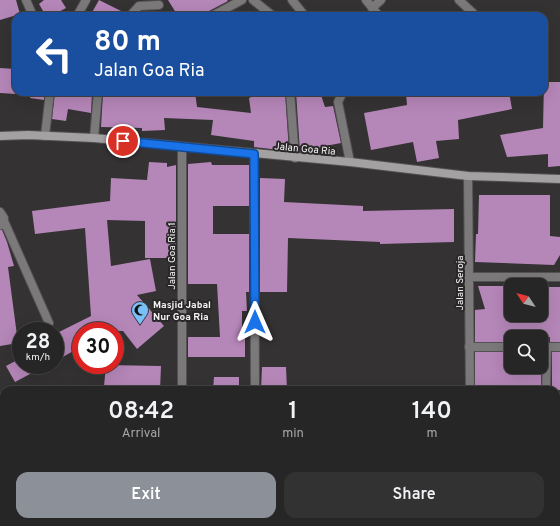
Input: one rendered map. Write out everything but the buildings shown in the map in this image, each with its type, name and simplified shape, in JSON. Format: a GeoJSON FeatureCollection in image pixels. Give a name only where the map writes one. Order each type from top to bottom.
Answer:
{"type":"FeatureCollection","features":[{"type":"Feature","properties":{"kind":"main road","name":"Jalan Goa Ria"},"geometry":{"type":"LineString","coordinates":[[0,136],[94,138],[350,162],[468,176],[560,179]]}},
{"type":"Feature","properties":{"kind":"street"},"geometry":{"type":"LineString","coordinates":[[26,0],[31,12]]}},
{"type":"Feature","properties":{"kind":"street"},"geometry":{"type":"LineString","coordinates":[[79,12],[86,0]]}},
{"type":"Feature","properties":{"kind":"street"},"geometry":{"type":"LineString","coordinates":[[220,12],[242,0]]}},
{"type":"Feature","properties":{"kind":"street"},"geometry":{"type":"LineString","coordinates":[[253,0],[268,12]]}},
{"type":"Feature","properties":{"kind":"street"},"geometry":{"type":"LineString","coordinates":[[292,0],[302,12]]}},
{"type":"Feature","properties":{"kind":"street"},"geometry":{"type":"LineString","coordinates":[[366,0],[376,12]]}},
{"type":"Feature","properties":{"kind":"street"},"geometry":{"type":"LineString","coordinates":[[372,8],[381,0]]}},
{"type":"Feature","properties":{"kind":"street"},"geometry":{"type":"LineString","coordinates":[[459,0],[472,12]]}},
{"type":"Feature","properties":{"kind":"street"},"geometry":{"type":"LineString","coordinates":[[134,12],[139,6],[159,5]]}},
{"type":"Feature","properties":{"kind":"street"},"geometry":{"type":"LineString","coordinates":[[45,136],[50,96]]}},
{"type":"Feature","properties":{"kind":"street"},"geometry":{"type":"LineString","coordinates":[[94,138],[98,96]]}},
{"type":"Feature","properties":{"kind":"street"},"geometry":{"type":"LineString","coordinates":[[290,96],[296,158]]}},
{"type":"Feature","properties":{"kind":"street"},"geometry":{"type":"LineString","coordinates":[[341,96],[338,102],[350,162]]}},
{"type":"Feature","properties":{"kind":"street","name":"Jalan Goa Ria 1"},"geometry":{"type":"LineString","coordinates":[[182,147],[182,386]]}},
{"type":"Feature","properties":{"kind":"street"},"geometry":{"type":"LineString","coordinates":[[254,154],[255,386]]}},
{"type":"Feature","properties":{"kind":"street","name":"Jalan Seroja"},"geometry":{"type":"LineString","coordinates":[[468,176],[470,386]]}},
{"type":"Feature","properties":{"kind":"street"},"geometry":{"type":"LineString","coordinates":[[0,212],[4,218],[2,224],[49,322]]}},
{"type":"Feature","properties":{"kind":"street"},"geometry":{"type":"LineString","coordinates":[[469,277],[560,277]]}},
{"type":"Feature","properties":{"kind":"street"},"geometry":{"type":"LineString","coordinates":[[469,347],[504,347]]}},
{"type":"Feature","properties":{"kind":"street"},"geometry":{"type":"LineString","coordinates":[[548,347],[560,347]]}},
{"type":"Feature","properties":{"kind":"street"},"geometry":{"type":"LineString","coordinates":[[545,374],[546,386]]}},
{"type":"Feature","properties":{"kind":"place","name":"Masjid Jabal Nur Goa Ria"},"geometry":{"type":"Point","coordinates":[140,325]}},
{"type":"Feature","properties":{"kind":"route"},"geometry":{"type":"LineString","coordinates":[[123,141],[254,154],[255,322]]}}]}
